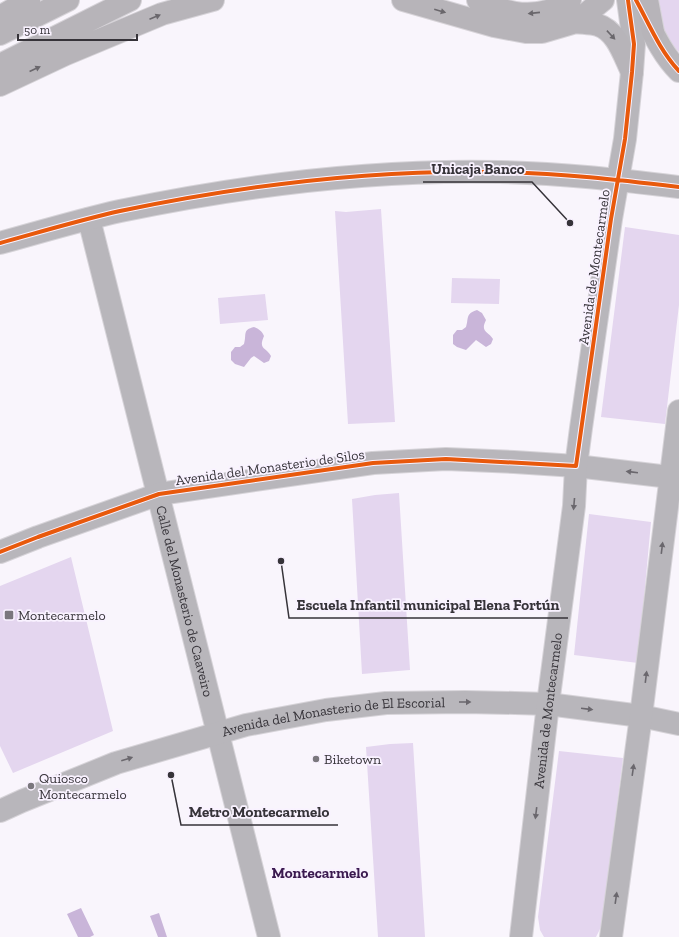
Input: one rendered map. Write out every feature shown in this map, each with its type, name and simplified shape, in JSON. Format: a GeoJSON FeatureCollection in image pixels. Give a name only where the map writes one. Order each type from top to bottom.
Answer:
{"type":"FeatureCollection","features":[{"type":"Feature","properties":{"kind":"highway"},"geometry":{"type":"LineString","coordinates":[[0,17],[29,0]]}},
{"type":"Feature","properties":{"kind":"highway"},"geometry":{"type":"LineString","coordinates":[[0,34],[68,0]]}},
{"type":"Feature","properties":{"kind":"highway"},"geometry":{"type":"LineString","coordinates":[[0,65],[130,0]]}},
{"type":"Feature","properties":{"kind":"highway"},"geometry":{"type":"LineString","coordinates":[[0,85],[66,54],[162,14],[213,0]]}},
{"type":"Feature","properties":{"kind":"highway"},"geometry":{"type":"LineString","coordinates":[[403,0],[494,26],[526,32],[542,32],[576,22],[603,0]]}},
{"type":"Feature","properties":{"kind":"highway"},"geometry":{"type":"LineString","coordinates":[[478,0],[495,8],[517,14],[536,14],[554,9],[570,0]]}},
{"type":"Feature","properties":{"kind":"highway"},"geometry":{"type":"LineString","coordinates":[[647,0],[653,32]]}},
{"type":"Feature","properties":{"kind":"highway"},"geometry":{"type":"LineString","coordinates":[[576,22],[598,25],[610,33],[617,42],[632,72]]}},
{"type":"Feature","properties":{"kind":"street","name":"Avenida de Montecarmelo"},"geometry":{"type":"LineString","coordinates":[[527,932],[548,704],[574,506],[576,466],[625,139],[634,44],[628,0]]}},
{"type":"Feature","properties":{"kind":"street"},"geometry":{"type":"LineString","coordinates":[[636,0],[660,47],[679,71]]}},
{"type":"Feature","properties":{"kind":"street"},"geometry":{"type":"LineString","coordinates":[[0,243],[89,219],[195,196],[247,188],[357,176],[500,172],[571,175],[679,187]]}},
{"type":"Feature","properties":{"kind":"street","name":"Calle del Monasterio de Caaveiro"},"geometry":{"type":"LineString","coordinates":[[89,219],[269,937]]}},
{"type":"Feature","properties":{"kind":"street"},"geometry":{"type":"LineString","coordinates":[[609,935],[675,477],[679,412]]}},
{"type":"Feature","properties":{"kind":"street","name":"Avenida del Monasterio de Silos"},"geometry":{"type":"LineString","coordinates":[[0,552],[159,494],[373,464],[446,459],[576,466],[675,477]]}},
{"type":"Feature","properties":{"kind":"street","name":"Avenida del Monasterio de El Escorial"},"geometry":{"type":"LineString","coordinates":[[0,811],[116,763],[218,732],[308,713],[386,703],[465,702],[548,704],[641,716],[679,724]]}},
{"type":"Feature","properties":{"kind":"shaded area"},"geometry":{"type":"Polygon","coordinates":[[[655,0],[679,0],[679,52],[667,41],[655,0]]]}},
{"type":"Feature","properties":{"kind":"shaded area"},"geometry":{"type":"Polygon","coordinates":[[[381,209],[395,422],[348,424],[335,211],[346,212],[381,209]]]}},
{"type":"Feature","properties":{"kind":"shaded area"},"geometry":{"type":"Polygon","coordinates":[[[625,227],[679,235],[679,305],[665,424],[601,417],[625,227]]]}},
{"type":"Feature","properties":{"kind":"shaded area"},"geometry":{"type":"Polygon","coordinates":[[[452,278],[500,279],[499,304],[451,303],[452,278]]]}},
{"type":"Feature","properties":{"kind":"shaded area"},"geometry":{"type":"Polygon","coordinates":[[[265,294],[268,320],[220,324],[218,298],[265,294]]]}},
{"type":"Feature","properties":{"kind":"shaded area"},"geometry":{"type":"Polygon","coordinates":[[[477,310],[482,313],[486,320],[484,329],[493,339],[491,344],[486,347],[476,340],[466,350],[457,347],[453,344],[453,335],[457,330],[462,330],[466,327],[469,315],[477,310]]]}},
{"type":"Feature","properties":{"kind":"shaded area"},"geometry":{"type":"Polygon","coordinates":[[[254,327],[260,330],[264,336],[262,346],[271,356],[269,361],[264,363],[254,356],[244,367],[235,364],[231,360],[231,352],[235,347],[240,347],[244,344],[246,331],[254,327]]]}},
{"type":"Feature","properties":{"kind":"shaded area"},"geometry":{"type":"Polygon","coordinates":[[[399,493],[410,670],[362,674],[352,499],[399,493]]]}},
{"type":"Feature","properties":{"kind":"shaded area"},"geometry":{"type":"Polygon","coordinates":[[[589,514],[651,522],[638,663],[574,655],[589,514]]]}},
{"type":"Feature","properties":{"kind":"shaded area"},"geometry":{"type":"Polygon","coordinates":[[[71,557],[113,731],[13,773],[0,746],[0,586],[71,557]]]}},
{"type":"Feature","properties":{"kind":"shaded area"},"geometry":{"type":"Polygon","coordinates":[[[413,743],[425,937],[378,937],[366,747],[413,743]]]}},
{"type":"Feature","properties":{"kind":"shaded area"},"geometry":{"type":"Polygon","coordinates":[[[559,751],[623,758],[602,925],[596,937],[544,937],[540,930],[538,917],[559,751]]]}},
{"type":"Feature","properties":{"kind":"shaded area"},"geometry":{"type":"Polygon","coordinates":[[[81,908],[94,935],[90,937],[78,937],[67,914],[81,908]]]}},
{"type":"Feature","properties":{"kind":"shaded area"},"geometry":{"type":"Polygon","coordinates":[[[159,913],[167,937],[158,937],[150,916],[159,913]]]}},
{"type":"Feature","properties":{"kind":"cycle path"},"geometry":{"type":"LineString","coordinates":[[0,552],[159,494],[373,463],[446,459],[576,466],[611,219],[625,139],[634,44],[628,0]]}},
{"type":"Feature","properties":{"kind":"cycle path"},"geometry":{"type":"LineString","coordinates":[[636,0],[660,46],[679,71]]}},
{"type":"Feature","properties":{"kind":"cycle path"},"geometry":{"type":"LineString","coordinates":[[0,243],[120,211],[167,202],[262,186],[357,176],[405,173],[500,172],[590,177],[679,187]]}},
{"type":"Feature","properties":{"kind":"place","name":"Unicaja Banco"},"geometry":{"type":"Point","coordinates":[570,223]}},
{"type":"Feature","properties":{"kind":"place","name":"Escuela Infantil municipal Elena Fortún"},"geometry":{"type":"Point","coordinates":[281,561]}},
{"type":"Feature","properties":{"kind":"place","name":"Montecarmelo"},"geometry":{"type":"Point","coordinates":[9,615]}},
{"type":"Feature","properties":{"kind":"place","name":"Biketown"},"geometry":{"type":"Point","coordinates":[316,759]}},
{"type":"Feature","properties":{"kind":"place","name":"Metro Montecarmelo"},"geometry":{"type":"Point","coordinates":[171,775]}},
{"type":"Feature","properties":{"kind":"place","name":"Quiosco Montecarmelo"},"geometry":{"type":"Point","coordinates":[31,786]}},
{"type":"Feature","properties":{"kind":"district","name":"Montecarmelo"},"geometry":{"type":"Point","coordinates":[320,873]}}]}
